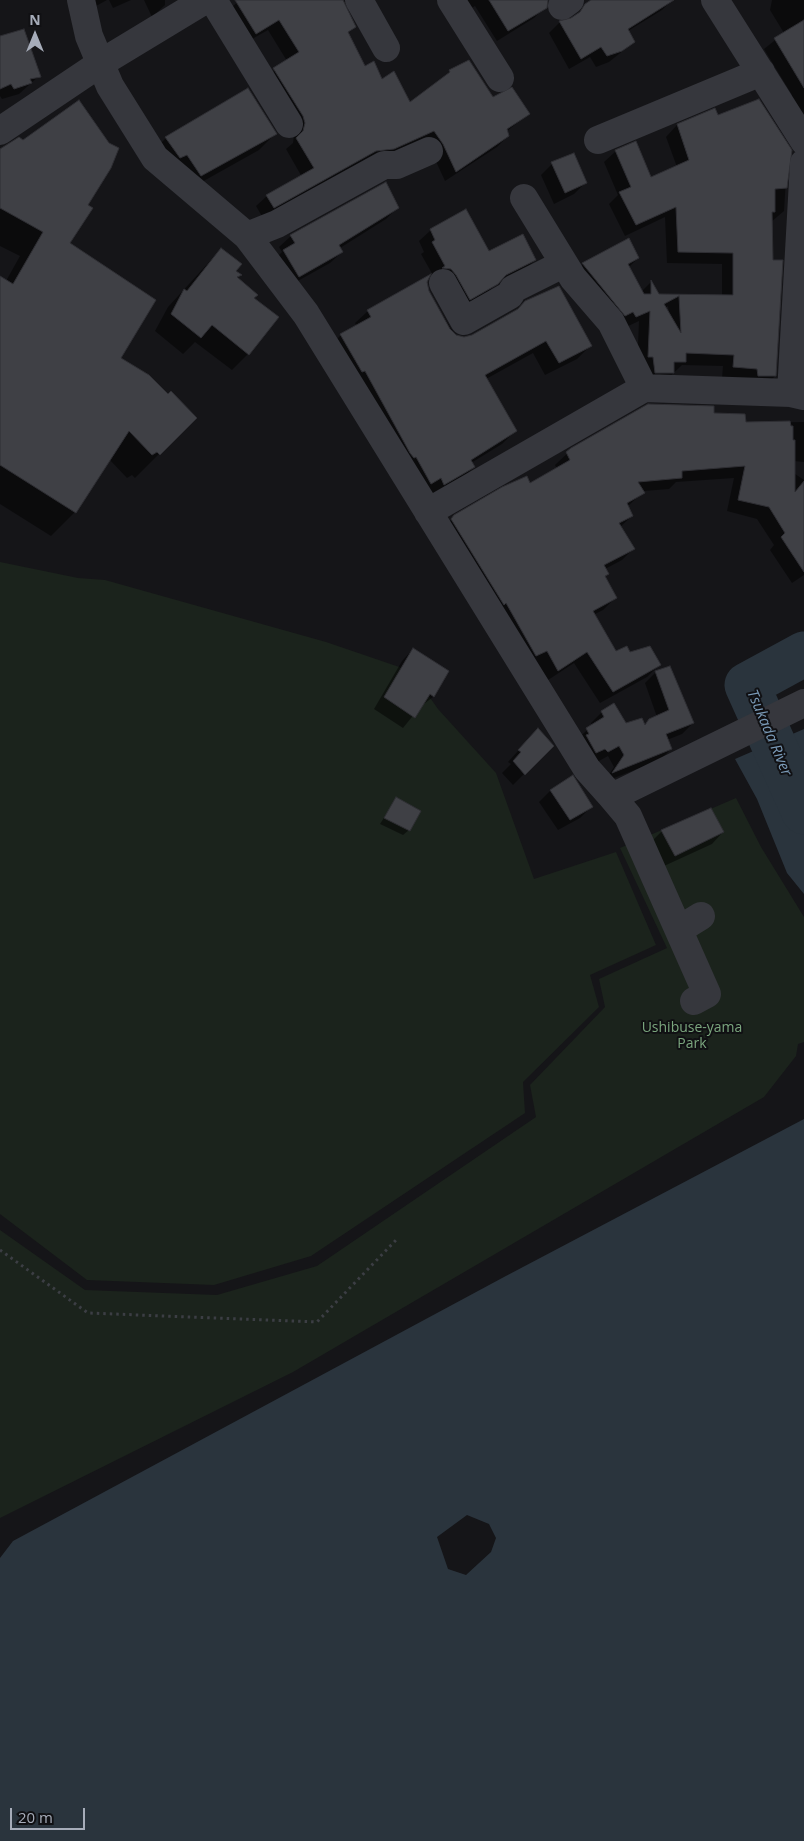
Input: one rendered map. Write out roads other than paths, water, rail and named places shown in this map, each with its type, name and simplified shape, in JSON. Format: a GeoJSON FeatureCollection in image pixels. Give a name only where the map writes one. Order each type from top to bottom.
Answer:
{"type":"FeatureCollection","features":[{"type":"Feature","properties":{"kind":"street"},"geometry":{"type":"LineString","coordinates":[[81,0],[89,36],[110,86],[155,158],[247,236],[306,314],[587,769],[628,816],[690,922],[700,997]]}},
{"type":"Feature","properties":{"kind":"street"},"geometry":{"type":"LineString","coordinates":[[0,131],[101,62],[205,0]]}},
{"type":"Feature","properties":{"kind":"street"},"geometry":{"type":"LineString","coordinates":[[213,0],[289,124]]}},
{"type":"Feature","properties":{"kind":"street"},"geometry":{"type":"LineString","coordinates":[[359,0],[386,48]]}},
{"type":"Feature","properties":{"kind":"street"},"geometry":{"type":"LineString","coordinates":[[451,0],[500,78]]}},
{"type":"Feature","properties":{"kind":"street"},"geometry":{"type":"LineString","coordinates":[[716,0],[804,140]]}},
{"type":"Feature","properties":{"kind":"street"},"geometry":{"type":"LineString","coordinates":[[598,140],[761,72]]}},
{"type":"Feature","properties":{"kind":"street"},"geometry":{"type":"LineString","coordinates":[[247,236],[277,224],[384,165],[397,164],[429,150]]}},
{"type":"Feature","properties":{"kind":"street"},"geometry":{"type":"LineString","coordinates":[[428,512],[644,388],[797,394],[804,163]]}},
{"type":"Feature","properties":{"kind":"street"},"geometry":{"type":"LineString","coordinates":[[524,198],[563,264],[611,322],[644,388]]}},
{"type":"Feature","properties":{"kind":"street"},"geometry":{"type":"LineString","coordinates":[[443,283],[464,321],[510,296],[513,289],[563,264]]}},
{"type":"Feature","properties":{"kind":"street"},"geometry":{"type":"LineString","coordinates":[[612,796],[804,703]]}},
{"type":"Feature","properties":{"kind":"waterway","name":"Tsukada River"},"geometry":{"type":"LineString","coordinates":[[804,654],[747,685],[804,812]]}},
{"type":"Feature","properties":{"kind":"park label","name":"Ushibuse-yama Park"},"geometry":{"type":"Point","coordinates":[692,1036]}}]}
